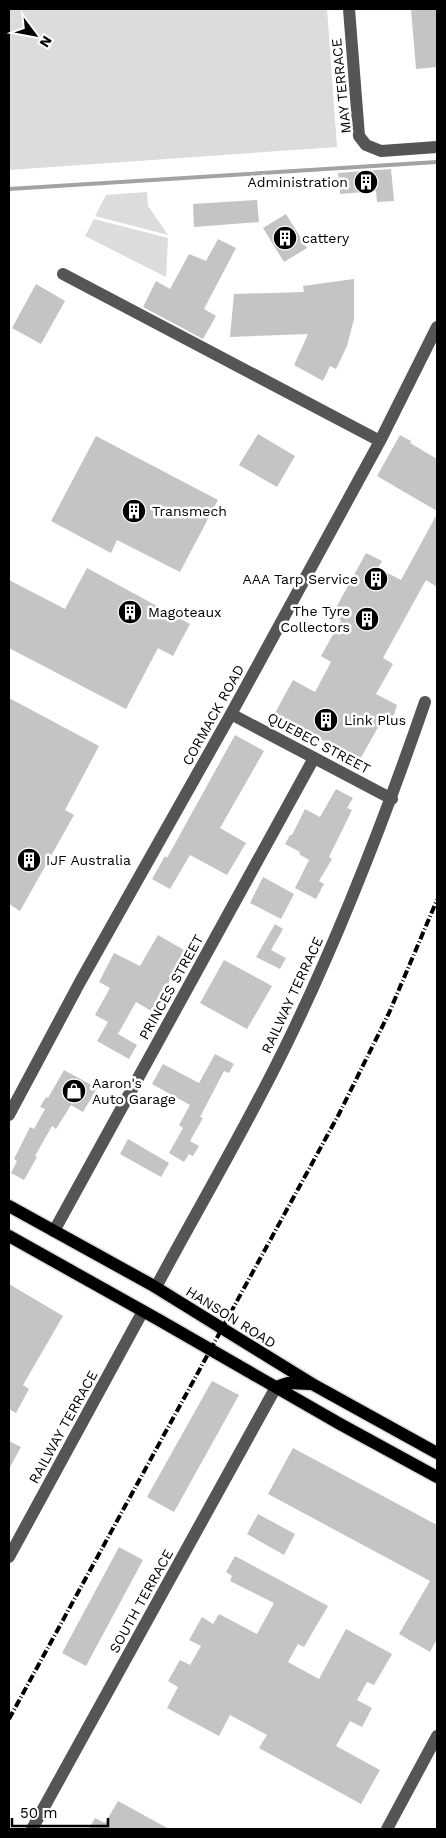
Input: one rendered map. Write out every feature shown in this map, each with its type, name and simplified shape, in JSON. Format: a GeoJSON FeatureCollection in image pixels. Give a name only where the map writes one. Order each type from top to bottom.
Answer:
{"type":"FeatureCollection","features":[{"type":"Feature","properties":{"kind":"main road","name":"HANSON ROAD"},"geometry":{"type":"LineString","coordinates":[[9,1206],[156,1287],[314,1385],[437,1453]]}},
{"type":"Feature","properties":{"kind":"main road"},"geometry":{"type":"LineString","coordinates":[[9,1236],[437,1477]]}},
{"type":"Feature","properties":{"kind":"main road"},"geometry":{"type":"LineString","coordinates":[[276,1387],[288,1383],[314,1385]]}},
{"type":"Feature","properties":{"kind":"street","name":"MAY TERRACE"},"geometry":{"type":"LineString","coordinates":[[349,9],[359,136],[366,145],[382,151],[437,147]]}},
{"type":"Feature","properties":{"kind":"street"},"geometry":{"type":"LineString","coordinates":[[63,274],[380,441]]}},
{"type":"Feature","properties":{"kind":"street","name":"CORMACK ROAD"},"geometry":{"type":"LineString","coordinates":[[9,1115],[80,982],[231,714],[380,441],[437,327]]}},
{"type":"Feature","properties":{"kind":"street","name":"RAILWAY TERRACE"},"geometry":{"type":"LineString","coordinates":[[156,1287],[291,1035],[360,882],[426,702]]}},
{"type":"Feature","properties":{"kind":"street","name":"QUEBEC STREET"},"geometry":{"type":"LineString","coordinates":[[231,714],[392,799]]}},
{"type":"Feature","properties":{"kind":"street","name":"PRINCES STREET"},"geometry":{"type":"LineString","coordinates":[[54,1231],[314,758]]}},
{"type":"Feature","properties":{"kind":"street","name":"RAILWAY TERRACE"},"geometry":{"type":"LineString","coordinates":[[9,1557],[143,1311]]}},
{"type":"Feature","properties":{"kind":"street","name":"SOUTH TERRACE"},"geometry":{"type":"LineString","coordinates":[[32,1829],[276,1387]]}},
{"type":"Feature","properties":{"kind":"street"},"geometry":{"type":"LineString","coordinates":[[387,1829],[437,1736]]}},
{"type":"Feature","properties":{"kind":"shaded area"},"geometry":{"type":"Polygon","coordinates":[[[9,9],[327,9],[337,147],[9,170],[9,9]]]}},
{"type":"Feature","properties":{"kind":"shaded area"},"geometry":{"type":"Polygon","coordinates":[[[147,192],[148,206],[168,235],[95,216],[106,195],[147,192]]]}},
{"type":"Feature","properties":{"kind":"shaded area"},"geometry":{"type":"Polygon","coordinates":[[[94,219],[168,238],[166,277],[85,236],[94,219]]]}},
{"type":"Feature","properties":{"kind":"building"},"geometry":{"type":"Polygon","coordinates":[[[411,9],[437,9],[437,67],[416,69],[411,9]]]}},
{"type":"Feature","properties":{"kind":"building","name":"Administration"},"geometry":{"type":"Polygon","coordinates":[[[391,169],[394,201],[377,202],[376,191],[340,194],[338,173],[391,169]]]}},
{"type":"Feature","properties":{"kind":"building"},"geometry":{"type":"Polygon","coordinates":[[[257,200],[259,222],[194,227],[193,204],[257,200]]]}},
{"type":"Feature","properties":{"kind":"building","name":"cattery"},"geometry":{"type":"Polygon","coordinates":[[[286,214],[307,248],[284,262],[263,228],[286,214]]]}},
{"type":"Feature","properties":{"kind":"building"},"geometry":{"type":"Polygon","coordinates":[[[218,239],[236,248],[204,309],[216,316],[203,339],[143,307],[156,281],[170,289],[189,254],[206,261],[218,239]]]}},
{"type":"Feature","properties":{"kind":"building"},"geometry":{"type":"Polygon","coordinates":[[[354,279],[354,319],[347,346],[336,369],[330,366],[323,381],[294,365],[308,334],[230,337],[234,294],[304,292],[303,286],[354,279]]]}},
{"type":"Feature","properties":{"kind":"building"},"geometry":{"type":"Polygon","coordinates":[[[36,284],[65,301],[41,344],[12,328],[36,284]]]}},
{"type":"Feature","properties":{"kind":"building"},"geometry":{"type":"Polygon","coordinates":[[[258,434],[295,456],[277,487],[239,465],[258,434]]]}},
{"type":"Feature","properties":{"kind":"building"},"geometry":{"type":"Polygon","coordinates":[[[400,435],[437,459],[437,511],[377,476],[400,435]]]}},
{"type":"Feature","properties":{"kind":"building","name":"Transmech"},"geometry":{"type":"Polygon","coordinates":[[[96,436],[218,500],[180,572],[117,540],[111,553],[51,521],[96,436]]]}},
{"type":"Feature","properties":{"kind":"building"},"geometry":{"type":"Polygon","coordinates":[[[437,514],[437,587],[426,580],[383,658],[393,664],[376,694],[397,705],[390,727],[381,722],[359,761],[275,713],[293,680],[315,692],[331,662],[321,656],[341,620],[332,615],[366,553],[382,561],[378,568],[401,580],[437,514]]]}},
{"type":"Feature","properties":{"kind":"building"},"geometry":{"type":"Polygon","coordinates":[[[87,568],[190,624],[173,656],[158,648],[126,709],[9,648],[9,580],[65,609],[87,568]]]}},
{"type":"Feature","properties":{"kind":"building"},"geometry":{"type":"Polygon","coordinates":[[[9,698],[99,746],[65,810],[74,815],[20,911],[9,904],[9,698]]]}},
{"type":"Feature","properties":{"kind":"building"},"geometry":{"type":"Polygon","coordinates":[[[235,735],[264,751],[220,828],[246,843],[227,875],[190,855],[170,889],[152,879],[165,856],[167,858],[235,735]]]}},
{"type":"Feature","properties":{"kind":"building"},"geometry":{"type":"Polygon","coordinates":[[[336,789],[353,798],[347,808],[352,810],[329,857],[332,859],[319,881],[324,884],[316,899],[295,888],[309,860],[299,854],[300,852],[285,844],[290,835],[292,835],[305,809],[320,817],[336,789]]]}},
{"type":"Feature","properties":{"kind":"building"},"geometry":{"type":"Polygon","coordinates":[[[263,877],[294,894],[281,919],[250,903],[263,877]]]}},
{"type":"Feature","properties":{"kind":"building"},"geometry":{"type":"Polygon","coordinates":[[[275,924],[283,929],[271,950],[286,958],[280,969],[256,957],[275,924]]]}},
{"type":"Feature","properties":{"kind":"building"},"geometry":{"type":"Polygon","coordinates":[[[158,935],[189,953],[177,973],[174,972],[153,1012],[136,1002],[118,1034],[137,1045],[129,1059],[97,1041],[108,1022],[95,1015],[110,988],[99,982],[114,953],[140,966],[158,935]]]}},
{"type":"Feature","properties":{"kind":"building"},"geometry":{"type":"Polygon","coordinates":[[[224,960],[272,986],[247,1029],[200,1003],[224,960]]]}},
{"type":"Feature","properties":{"kind":"building"},"geometry":{"type":"Polygon","coordinates":[[[215,1054],[234,1064],[229,1073],[224,1071],[200,1117],[203,1118],[190,1141],[199,1146],[193,1156],[189,1154],[184,1162],[169,1153],[183,1128],[179,1125],[190,1105],[152,1084],[163,1064],[199,1083],[215,1054]]]}},
{"type":"Feature","properties":{"kind":"building"},"geometry":{"type":"Polygon","coordinates":[[[64,1070],[97,1088],[83,1112],[71,1105],[56,1129],[52,1126],[24,1180],[11,1173],[17,1161],[14,1159],[30,1127],[34,1129],[45,1109],[40,1107],[46,1097],[48,1098],[64,1070]]]}},
{"type":"Feature","properties":{"kind":"building"},"geometry":{"type":"Polygon","coordinates":[[[128,1139],[169,1163],[161,1177],[120,1154],[128,1139]]]}},
{"type":"Feature","properties":{"kind":"building"},"geometry":{"type":"Polygon","coordinates":[[[9,1284],[63,1316],[23,1385],[29,1389],[16,1413],[9,1409],[9,1284]]]}},
{"type":"Feature","properties":{"kind":"building"},"geometry":{"type":"Polygon","coordinates":[[[212,1381],[239,1395],[174,1512],[147,1497],[212,1381]]]}},
{"type":"Feature","properties":{"kind":"building"},"geometry":{"type":"Polygon","coordinates":[[[9,1441],[21,1447],[9,1469],[9,1441]]]}},
{"type":"Feature","properties":{"kind":"building"},"geometry":{"type":"Polygon","coordinates":[[[293,1448],[437,1525],[437,1639],[430,1652],[399,1634],[430,1581],[268,1494],[293,1448]]]}},
{"type":"Feature","properties":{"kind":"building"},"geometry":{"type":"Polygon","coordinates":[[[258,1514],[295,1534],[284,1555],[247,1534],[258,1514]]]}},
{"type":"Feature","properties":{"kind":"building"},"geometry":{"type":"Polygon","coordinates":[[[119,1547],[143,1560],[86,1666],[62,1653],[119,1547]]]}},
{"type":"Feature","properties":{"kind":"building"},"geometry":{"type":"Polygon","coordinates":[[[235,1556],[328,1606],[304,1647],[298,1644],[288,1662],[319,1679],[346,1629],[392,1654],[374,1685],[367,1682],[357,1700],[372,1708],[362,1727],[350,1721],[336,1746],[380,1770],[361,1804],[259,1748],[267,1735],[230,1715],[219,1736],[167,1708],[178,1687],[168,1681],[180,1660],[190,1665],[201,1646],[189,1640],[202,1617],[213,1624],[219,1614],[257,1634],[274,1603],[230,1581],[232,1576],[226,1572],[235,1556]]]}},
{"type":"Feature","properties":{"kind":"building"},"geometry":{"type":"Polygon","coordinates":[[[118,1801],[169,1829],[89,1829],[95,1818],[105,1823],[118,1801]]]}},
{"type":"Feature","properties":{"kind":"waterway"},"geometry":{"type":"LineString","coordinates":[[9,189],[437,162]]}},
{"type":"Feature","properties":{"kind":"railway"},"geometry":{"type":"LineString","coordinates":[[9,1719],[339,1114],[389,1013],[437,900]]}},
{"type":"Feature","properties":{"kind":"place","name":"Administration"},"geometry":{"type":"Point","coordinates":[366,182]}},
{"type":"Feature","properties":{"kind":"place","name":"cattery"},"geometry":{"type":"Point","coordinates":[285,238]}},
{"type":"Feature","properties":{"kind":"place","name":"Transmech"},"geometry":{"type":"Point","coordinates":[134,511]}},
{"type":"Feature","properties":{"kind":"place","name":"AAA Tarp Service"},"geometry":{"type":"Point","coordinates":[376,579]}},
{"type":"Feature","properties":{"kind":"place","name":"Magoteaux"},"geometry":{"type":"Point","coordinates":[130,612]}},
{"type":"Feature","properties":{"kind":"place","name":"The Tyre Collectors"},"geometry":{"type":"Point","coordinates":[367,619]}},
{"type":"Feature","properties":{"kind":"place","name":"Link Plus"},"geometry":{"type":"Point","coordinates":[326,720]}},
{"type":"Feature","properties":{"kind":"place","name":"IJF Australia"},"geometry":{"type":"Point","coordinates":[29,860]}},
{"type":"Feature","properties":{"kind":"place","name":"Aaron's Auto Garage"},"geometry":{"type":"Point","coordinates":[74,1091]}}]}
